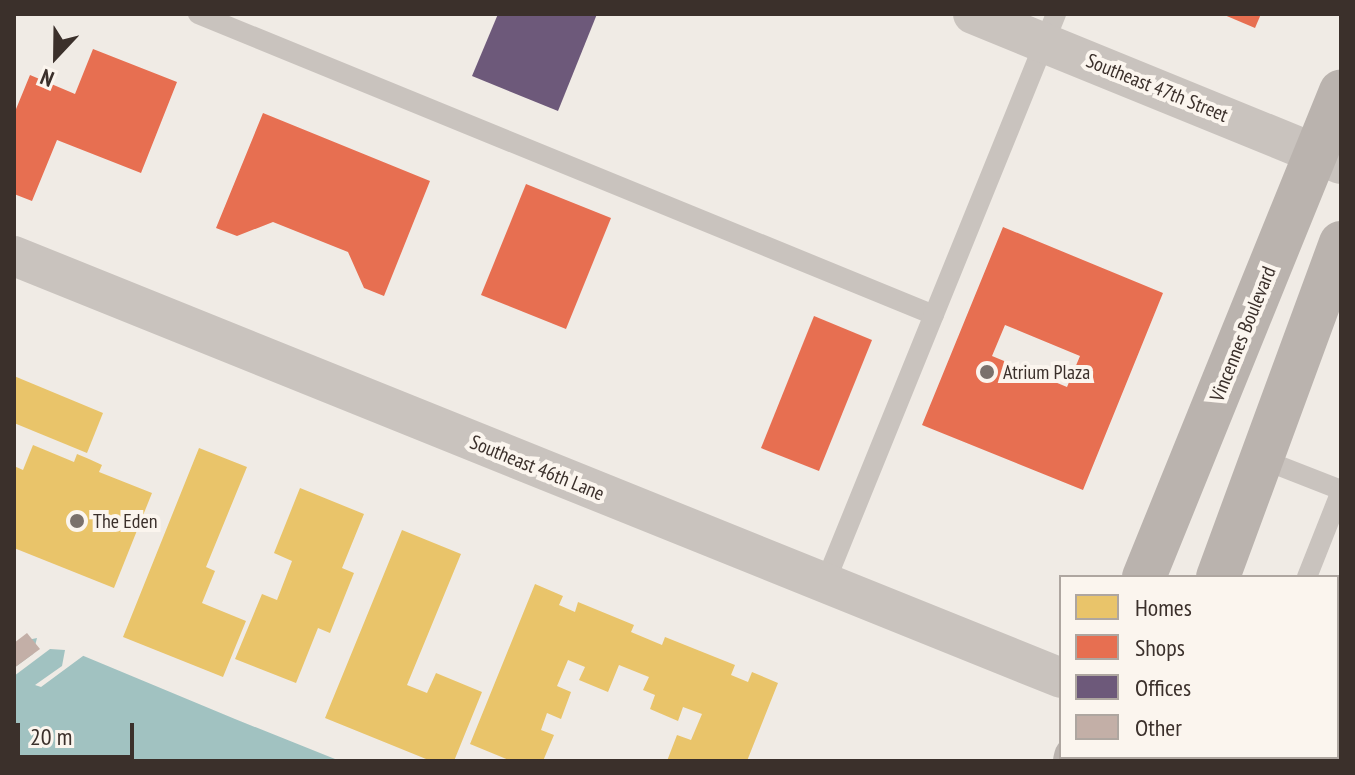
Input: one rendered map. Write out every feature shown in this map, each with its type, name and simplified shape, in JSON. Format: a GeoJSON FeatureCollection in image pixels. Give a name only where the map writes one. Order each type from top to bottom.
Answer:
{"type":"FeatureCollection","features":[{"type":"Feature","properties":{"kind":"street","name":"Southeast 47th Street"},"geometry":{"type":"LineString","coordinates":[[973,14],[1050,28],[1328,158]]}},
{"type":"Feature","properties":{"kind":"street","name":"Vincennes Boulevard"},"geometry":{"type":"LineString","coordinates":[[1145,575],[1328,158],[1341,91]]}},
{"type":"Feature","properties":{"kind":"street"},"geometry":{"type":"LineString","coordinates":[[1219,575],[1264,460],[1341,243]]}},
{"type":"Feature","properties":{"kind":"street","name":"Southeast 46th Lane"},"geometry":{"type":"LineString","coordinates":[[14,256],[1059,677]]}},
{"type":"Feature","properties":{"kind":"lane"},"geometry":{"type":"LineString","coordinates":[[198,14],[934,315]]}},
{"type":"Feature","properties":{"kind":"lane"},"geometry":{"type":"LineString","coordinates":[[825,583],[1050,28]]}},
{"type":"Feature","properties":{"kind":"lane"},"geometry":{"type":"LineString","coordinates":[[1264,460],[1341,490],[1308,575]]}},
{"type":"Feature","properties":{"kind":"water"},"geometry":{"type":"Polygon","coordinates":[[[14,627],[235,719],[340,761],[14,761],[14,627]]]}},
{"type":"Feature","properties":{"kind":"pier"},"geometry":{"type":"Polygon","coordinates":[[[14,625],[84,654],[41,687],[35,685],[62,666],[65,650],[50,649],[14,676],[14,668],[33,654],[37,638],[14,643],[14,625]]]}},
{"type":"Feature","properties":{"kind":"building: Homes"},"geometry":{"type":"Polygon","coordinates":[[[14,376],[103,413],[87,453],[14,423],[14,376]]]}},
{"type":"Feature","properties":{"kind":"building: Homes","name":"The Eden"},"geometry":{"type":"Polygon","coordinates":[[[33,445],[74,462],[77,454],[102,465],[99,472],[152,493],[114,588],[14,548],[14,466],[23,470],[33,445]]]}},
{"type":"Feature","properties":{"kind":"building: Homes"},"geometry":{"type":"Polygon","coordinates":[[[199,448],[247,467],[206,567],[215,571],[202,603],[246,621],[223,677],[123,637],[199,448]]]}},
{"type":"Feature","properties":{"kind":"building: Homes"},"geometry":{"type":"Polygon","coordinates":[[[300,488],[364,514],[342,568],[354,573],[330,633],[318,628],[296,683],[235,659],[262,594],[277,600],[292,561],[274,553],[300,488]]]}},
{"type":"Feature","properties":{"kind":"building: Homes"},"geometry":{"type":"Polygon","coordinates":[[[402,530],[461,554],[407,685],[427,693],[436,673],[482,692],[454,761],[431,761],[325,718],[402,530]]]}},
{"type":"Feature","properties":{"kind":"building: Homes"},"geometry":{"type":"Polygon","coordinates":[[[535,584],[563,596],[559,605],[575,612],[578,602],[634,625],[631,632],[662,645],[665,637],[735,665],[731,675],[748,682],[752,672],[778,683],[747,761],[667,761],[677,735],[691,740],[702,714],[683,707],[678,721],[650,709],[655,695],[643,690],[649,677],[619,665],[608,692],[579,680],[585,667],[568,660],[557,686],[571,692],[561,719],[547,713],[541,730],[554,735],[543,761],[511,761],[470,744],[535,584]]]}},
{"type":"Feature","properties":{"kind":"building: Shops"},"geometry":{"type":"Polygon","coordinates":[[[1222,14],[1261,14],[1255,28],[1222,14]]]}},
{"type":"Feature","properties":{"kind":"building: Shops"},"geometry":{"type":"Polygon","coordinates":[[[93,49],[177,82],[141,173],[57,140],[32,201],[14,194],[14,114],[30,75],[75,94],[93,49]]]}},
{"type":"Feature","properties":{"kind":"building: Shops"},"geometry":{"type":"Polygon","coordinates":[[[263,113],[430,181],[384,296],[364,288],[348,252],[273,222],[237,236],[216,228],[263,113]]]}},
{"type":"Feature","properties":{"kind":"building: Shops"},"geometry":{"type":"Polygon","coordinates":[[[526,184],[611,218],[566,329],[481,295],[526,184]]]}},
{"type":"Feature","properties":{"kind":"building: Shops","name":"Atrium Plaza"},"geometry":{"type":"Polygon","coordinates":[[[1003,227],[1163,293],[1083,490],[922,425],[1003,227]],[[1005,325],[992,356],[1067,387],[1080,356],[1005,325]]]}},
{"type":"Feature","properties":{"kind":"building: Shops"},"geometry":{"type":"Polygon","coordinates":[[[814,316],[872,340],[819,471],[761,448],[814,316]]]}},
{"type":"Feature","properties":{"kind":"building: Offices"},"geometry":{"type":"Polygon","coordinates":[[[498,14],[597,14],[558,111],[472,76],[498,14]]]}},
{"type":"Feature","properties":{"kind":"building: Other"},"geometry":{"type":"Polygon","coordinates":[[[27,633],[40,649],[14,668],[14,643],[27,633]]]}},
{"type":"Feature","properties":{"kind":"place","name":"Atrium Plaza"},"geometry":{"type":"Point","coordinates":[987,372]}},
{"type":"Feature","properties":{"kind":"place","name":"The Eden"},"geometry":{"type":"Point","coordinates":[77,521]}}]}
